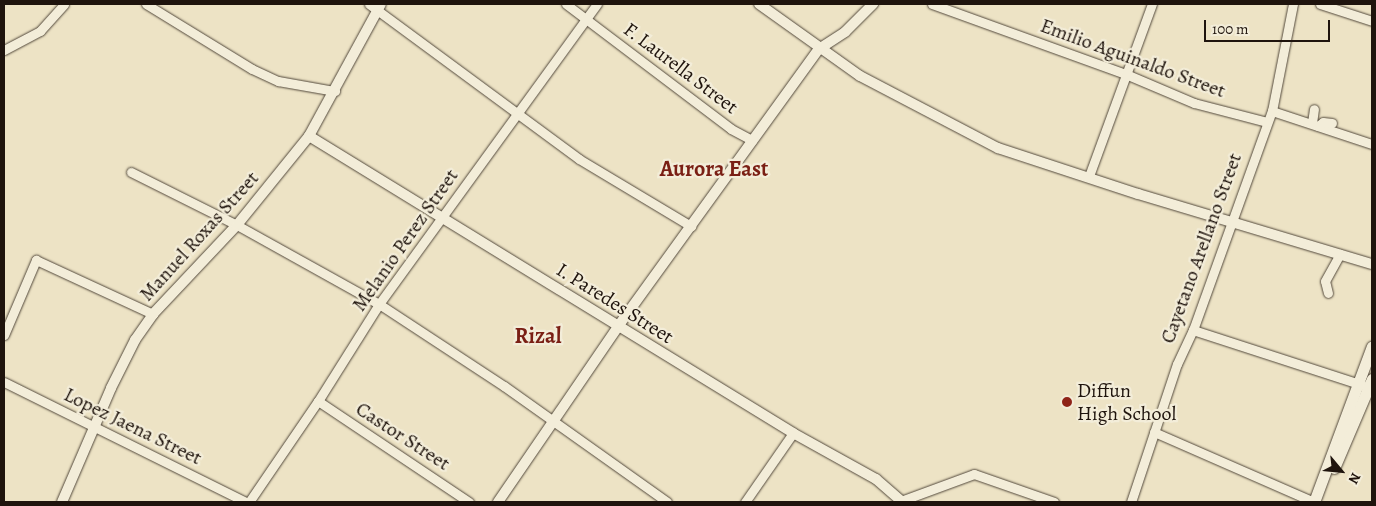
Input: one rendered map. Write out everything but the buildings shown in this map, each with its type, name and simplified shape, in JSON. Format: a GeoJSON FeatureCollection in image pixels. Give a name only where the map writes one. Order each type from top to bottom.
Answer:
{"type":"FeatureCollection","features":[{"type":"Feature","properties":{"kind":"main road"},"geometry":{"type":"LineString","coordinates":[[1321,502],[1368,384],[1372,346]]}},
{"type":"Feature","properties":{"kind":"main road"},"geometry":{"type":"LineString","coordinates":[[1314,502],[1368,384]]}},
{"type":"Feature","properties":{"kind":"street"},"geometry":{"type":"LineString","coordinates":[[4,50],[44,28],[64,4]]}},
{"type":"Feature","properties":{"kind":"street"},"geometry":{"type":"LineString","coordinates":[[146,4],[252,69],[278,81],[335,91]]}},
{"type":"Feature","properties":{"kind":"street"},"geometry":{"type":"LineString","coordinates":[[369,4],[380,7],[579,159],[691,226]]}},
{"type":"Feature","properties":{"kind":"street","name":"F. Laurella Street"},"geometry":{"type":"LineString","coordinates":[[566,4],[731,129],[752,140]]}},
{"type":"Feature","properties":{"kind":"street","name":"Melanio Perez Street"},"geometry":{"type":"LineString","coordinates":[[248,502],[318,401],[378,304],[597,4]]}},
{"type":"Feature","properties":{"kind":"street"},"geometry":{"type":"LineString","coordinates":[[760,4],[819,49],[860,76],[998,148],[1231,222],[1372,264]]}},
{"type":"Feature","properties":{"kind":"street"},"geometry":{"type":"LineString","coordinates":[[498,502],[619,325],[819,49],[845,32],[873,4]]}},
{"type":"Feature","properties":{"kind":"street","name":"Emilio Aguinaldo Street"},"geometry":{"type":"LineString","coordinates":[[932,4],[1128,75],[1194,103],[1267,122]]}},
{"type":"Feature","properties":{"kind":"street"},"geometry":{"type":"LineString","coordinates":[[1089,176],[1128,75],[1152,4]]}},
{"type":"Feature","properties":{"kind":"street","name":"Cayetano Arellano Street"},"geometry":{"type":"LineString","coordinates":[[1131,502],[1176,364],[1194,330],[1272,111],[1293,4]]}},
{"type":"Feature","properties":{"kind":"street"},"geometry":{"type":"LineString","coordinates":[[1320,4],[1372,21]]}},
{"type":"Feature","properties":{"kind":"street","name":"Manuel Roxas Street"},"geometry":{"type":"LineString","coordinates":[[62,502],[115,380],[153,314],[236,225],[309,136],[380,7]]}},
{"type":"Feature","properties":{"kind":"street"},"geometry":{"type":"LineString","coordinates":[[1314,109],[1315,125]]}},
{"type":"Feature","properties":{"kind":"street"},"geometry":{"type":"LineString","coordinates":[[1272,111],[1372,144]]}},
{"type":"Feature","properties":{"kind":"street"},"geometry":{"type":"LineString","coordinates":[[1315,125],[1323,122],[1332,123]]}},
{"type":"Feature","properties":{"kind":"street","name":"I. Paredes Street"},"geometry":{"type":"LineString","coordinates":[[309,136],[792,433],[876,479],[900,502]]}},
{"type":"Feature","properties":{"kind":"street"},"geometry":{"type":"LineString","coordinates":[[131,172],[236,225],[378,304],[504,386],[551,422],[666,502]]}},
{"type":"Feature","properties":{"kind":"street"},"geometry":{"type":"LineString","coordinates":[[1328,293],[1325,281],[1340,254]]}},
{"type":"Feature","properties":{"kind":"street"},"geometry":{"type":"LineString","coordinates":[[4,334],[36,260],[153,314]]}},
{"type":"Feature","properties":{"kind":"street"},"geometry":{"type":"LineString","coordinates":[[1194,330],[1368,384]]}},
{"type":"Feature","properties":{"kind":"street","name":"Lopez Jaena Street"},"geometry":{"type":"LineString","coordinates":[[4,382],[248,502]]}},
{"type":"Feature","properties":{"kind":"street","name":"Castor Street"},"geometry":{"type":"LineString","coordinates":[[318,401],[469,502]]}},
{"type":"Feature","properties":{"kind":"street"},"geometry":{"type":"LineString","coordinates":[[1154,432],[1314,502]]}},
{"type":"Feature","properties":{"kind":"street"},"geometry":{"type":"LineString","coordinates":[[745,502],[792,433]]}},
{"type":"Feature","properties":{"kind":"street"},"geometry":{"type":"LineString","coordinates":[[900,502],[974,474],[1054,502]]}},
{"type":"Feature","properties":{"kind":"place","name":"Diffun High School"},"geometry":{"type":"Point","coordinates":[1067,402]}},
{"type":"Feature","properties":{"kind":"district","name":"Aurora East"},"geometry":{"type":"Point","coordinates":[714,170]}},
{"type":"Feature","properties":{"kind":"district","name":"Rizal"},"geometry":{"type":"Point","coordinates":[538,337]}}]}
